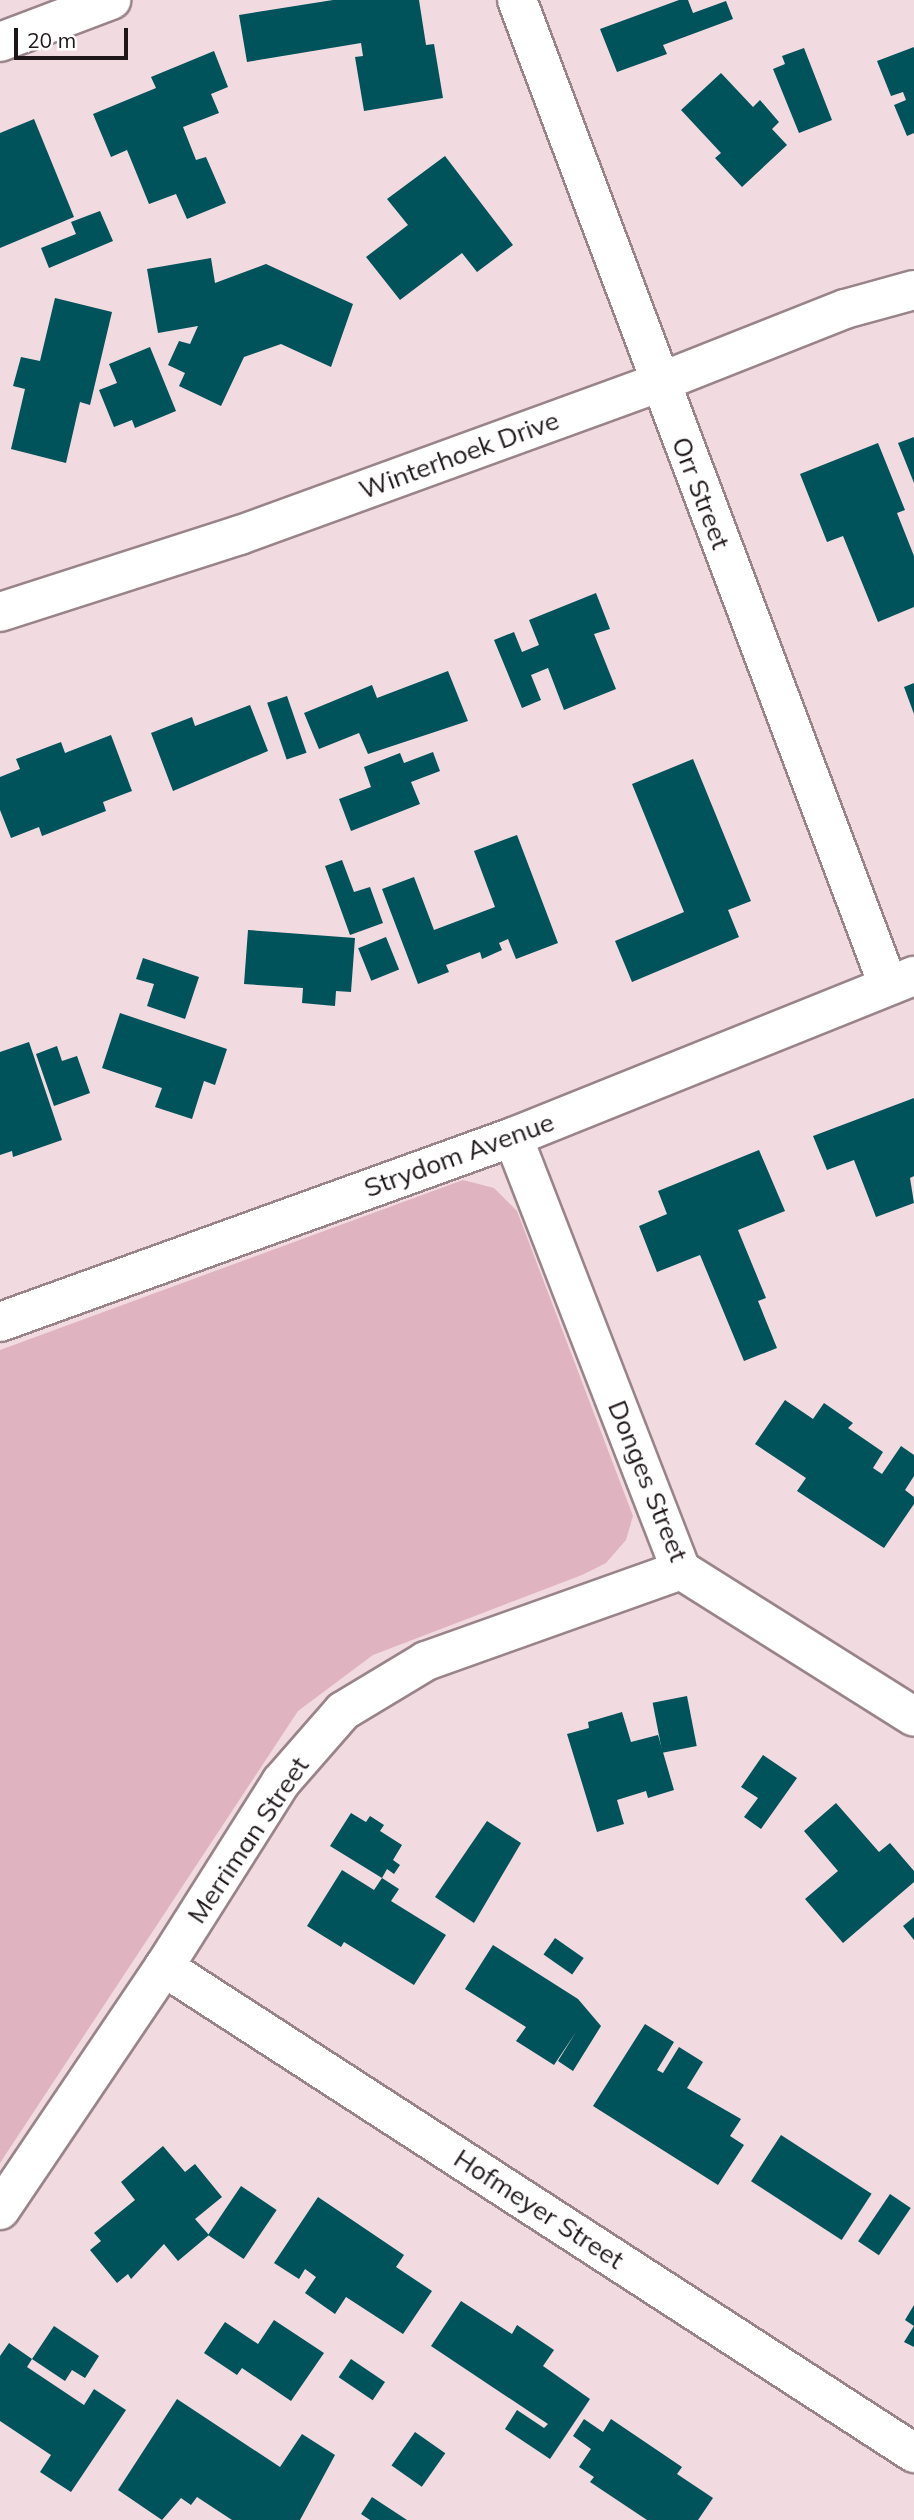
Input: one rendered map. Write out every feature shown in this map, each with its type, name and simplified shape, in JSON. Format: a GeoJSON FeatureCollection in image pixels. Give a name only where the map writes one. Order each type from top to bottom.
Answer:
{"type":"FeatureCollection","features":[{"type":"Feature","properties":{"kind":"street"},"geometry":{"type":"LineString","coordinates":[[0,42],[111,0]]}},
{"type":"Feature","properties":{"kind":"street","name":"Orr Street"},"geometry":{"type":"LineString","coordinates":[[517,0],[658,383],[901,981]]}},
{"type":"Feature","properties":{"kind":"street","name":"Winterhoek Drive"},"geometry":{"type":"LineString","coordinates":[[0,612],[240,534],[658,383],[845,309],[914,290]]}},
{"type":"Feature","properties":{"kind":"street","name":"Strydom Avenue"},"geometry":{"type":"LineString","coordinates":[[0,1322],[513,1137],[901,981]]}},
{"type":"Feature","properties":{"kind":"street","name":"Donges Street"},"geometry":{"type":"LineString","coordinates":[[513,1137],[681,1570],[914,1717]]}},
{"type":"Feature","properties":{"kind":"street","name":"Merriman Street"},"geometry":{"type":"LineString","coordinates":[[0,2210],[164,1967],[281,1782],[343,1711],[426,1661],[681,1570]]}},
{"type":"Feature","properties":{"kind":"street","name":"Hofmeyer Street"},"geometry":{"type":"LineString","coordinates":[[164,1967],[914,2453]]}},
{"type":"Feature","properties":{"kind":"shaded area"},"geometry":{"type":"Polygon","coordinates":[[[463,1180],[494,1188],[517,1211],[633,1516],[626,1540],[606,1563],[582,1575],[373,1655],[298,1711],[0,2163],[0,1350],[463,1180]]]}},
{"type":"Feature","properties":{"kind":"building"},"geometry":{"type":"Polygon","coordinates":[[[333,0],[419,0],[426,45],[434,44],[443,98],[364,111],[355,57],[363,56],[361,43],[247,62],[239,15],[333,0]]]}},
{"type":"Feature","properties":{"kind":"building"},"geometry":{"type":"Polygon","coordinates":[[[679,0],[688,0],[693,13],[726,1],[733,19],[663,45],[667,54],[617,72],[600,29],[679,0]]]}},
{"type":"Feature","properties":{"kind":"building"},"geometry":{"type":"Polygon","coordinates":[[[914,47],[914,133],[907,136],[894,105],[906,100],[903,92],[891,96],[877,61],[914,47]]]}},
{"type":"Feature","properties":{"kind":"building"},"geometry":{"type":"Polygon","coordinates":[[[804,48],[832,120],[799,133],[773,69],[785,64],[782,56],[804,48]]]}},
{"type":"Feature","properties":{"kind":"building"},"geometry":{"type":"Polygon","coordinates":[[[214,51],[228,87],[211,94],[219,113],[183,127],[196,160],[206,157],[226,203],[187,219],[176,194],[149,204],[127,150],[111,157],[93,114],[156,88],[151,77],[214,51]]]}},
{"type":"Feature","properties":{"kind":"building"},"geometry":{"type":"Polygon","coordinates":[[[721,73],[753,107],[760,100],[779,122],[772,129],[787,145],[742,187],[715,158],[721,153],[681,110],[721,73]]]}},
{"type":"Feature","properties":{"kind":"building"},"geometry":{"type":"Polygon","coordinates":[[[34,119],[74,217],[0,248],[0,133],[34,119]]]}},
{"type":"Feature","properties":{"kind":"building"},"geometry":{"type":"Polygon","coordinates":[[[445,156],[513,245],[477,272],[462,253],[400,300],[366,257],[408,225],[387,199],[445,156]]]}},
{"type":"Feature","properties":{"kind":"building"},"geometry":{"type":"Polygon","coordinates":[[[100,211],[113,241],[49,268],[41,248],[76,234],[71,222],[100,211]]]}},
{"type":"Feature","properties":{"kind":"building"},"geometry":{"type":"Polygon","coordinates":[[[211,258],[215,283],[266,264],[353,304],[331,367],[281,344],[244,357],[221,406],[179,386],[185,373],[168,365],[179,341],[190,344],[198,326],[158,333],[147,269],[211,258]]]}},
{"type":"Feature","properties":{"kind":"building"},"geometry":{"type":"Polygon","coordinates":[[[55,298],[112,312],[90,405],[80,402],[66,463],[11,449],[25,389],[13,386],[21,357],[40,361],[55,298]]]}},
{"type":"Feature","properties":{"kind":"building"},"geometry":{"type":"Polygon","coordinates":[[[150,347],[176,411],[135,428],[132,420],[114,427],[99,390],[117,383],[109,364],[150,347]]]}},
{"type":"Feature","properties":{"kind":"building"},"geometry":{"type":"Polygon","coordinates":[[[914,437],[914,483],[898,443],[914,437]]]}},
{"type":"Feature","properties":{"kind":"building"},"geometry":{"type":"Polygon","coordinates":[[[878,443],[905,510],[897,513],[914,556],[914,607],[878,622],[843,536],[827,542],[800,474],[878,443]]]}},
{"type":"Feature","properties":{"kind":"building"},"geometry":{"type":"Polygon","coordinates":[[[596,593],[610,629],[594,634],[616,689],[564,710],[548,668],[531,675],[541,700],[522,708],[494,640],[514,632],[522,652],[539,645],[529,620],[596,593]]]}},
{"type":"Feature","properties":{"kind":"building"},"geometry":{"type":"Polygon","coordinates":[[[448,671],[468,721],[368,754],[359,733],[319,749],[304,713],[372,685],[377,698],[448,671]]]}},
{"type":"Feature","properties":{"kind":"building"},"geometry":{"type":"Polygon","coordinates":[[[914,683],[914,714],[904,687],[914,683]]]}},
{"type":"Feature","properties":{"kind":"building"},"geometry":{"type":"Polygon","coordinates":[[[287,696],[307,753],[287,760],[267,703],[287,696]]]}},
{"type":"Feature","properties":{"kind":"building"},"geometry":{"type":"Polygon","coordinates":[[[250,705],[268,751],[173,791],[151,733],[192,717],[195,726],[250,705]]]}},
{"type":"Feature","properties":{"kind":"building"},"geometry":{"type":"Polygon","coordinates":[[[111,735],[132,791],[103,802],[106,811],[42,836],[39,827],[11,838],[0,810],[0,777],[20,769],[16,759],[61,742],[65,753],[111,735]]]}},
{"type":"Feature","properties":{"kind":"building"},"geometry":{"type":"Polygon","coordinates":[[[433,752],[440,771],[411,782],[420,804],[351,831],[339,799],[371,787],[364,767],[400,753],[404,763],[433,752]]]}},
{"type":"Feature","properties":{"kind":"building"},"geometry":{"type":"Polygon","coordinates":[[[693,759],[751,901],[728,910],[739,937],[632,982],[615,941],[684,912],[632,784],[693,759]]]}},
{"type":"Feature","properties":{"kind":"building"},"geometry":{"type":"Polygon","coordinates":[[[517,835],[558,943],[516,959],[508,939],[499,943],[502,950],[482,959],[480,952],[446,965],[449,972],[418,984],[382,889],[414,877],[434,930],[495,907],[474,851],[517,835]]]}},
{"type":"Feature","properties":{"kind":"building"},"geometry":{"type":"Polygon","coordinates":[[[342,860],[354,892],[370,887],[383,923],[350,935],[325,866],[342,860]]]}},
{"type":"Feature","properties":{"kind":"building"},"geometry":{"type":"Polygon","coordinates":[[[248,930],[355,938],[351,992],[336,991],[335,1006],[302,1003],[303,988],[244,984],[248,930]]]}},
{"type":"Feature","properties":{"kind":"building"},"geometry":{"type":"Polygon","coordinates":[[[386,937],[399,969],[371,981],[358,948],[386,937]]]}},
{"type":"Feature","properties":{"kind":"building"},"geometry":{"type":"Polygon","coordinates":[[[143,958],[199,977],[185,1019],[147,1006],[154,984],[136,979],[143,958]]]}},
{"type":"Feature","properties":{"kind":"building"},"geometry":{"type":"Polygon","coordinates":[[[120,1013],[227,1049],[215,1085],[204,1081],[192,1119],[155,1107],[162,1088],[102,1068],[120,1013]]]}},
{"type":"Feature","properties":{"kind":"building"},"geometry":{"type":"Polygon","coordinates":[[[29,1042],[62,1140],[13,1157],[12,1151],[0,1155],[0,1052],[29,1042]]]}},
{"type":"Feature","properties":{"kind":"building"},"geometry":{"type":"Polygon","coordinates":[[[57,1046],[62,1061],[77,1056],[90,1093],[54,1106],[36,1054],[57,1046]]]}},
{"type":"Feature","properties":{"kind":"building"},"geometry":{"type":"Polygon","coordinates":[[[914,1098],[914,1176],[910,1178],[914,1203],[876,1217],[854,1160],[827,1170],[813,1136],[914,1098]]]}},
{"type":"Feature","properties":{"kind":"building"},"geometry":{"type":"Polygon","coordinates":[[[759,1150],[785,1211],[738,1230],[766,1298],[758,1301],[777,1348],[744,1361],[700,1255],[657,1272],[639,1226],[667,1214],[658,1191],[759,1150]]]}},
{"type":"Feature","properties":{"kind":"building"},"geometry":{"type":"Polygon","coordinates":[[[785,1400],[813,1419],[824,1403],[853,1423],[848,1428],[883,1452],[873,1468],[882,1474],[901,1446],[914,1455],[914,1476],[905,1490],[914,1497],[914,1504],[884,1548],[797,1491],[806,1478],[755,1444],[785,1400]]]}},
{"type":"Feature","properties":{"kind":"building"},"geometry":{"type":"Polygon","coordinates":[[[687,1696],[697,1746],[662,1753],[653,1703],[687,1696]]]}},
{"type":"Feature","properties":{"kind":"building"},"geometry":{"type":"Polygon","coordinates":[[[622,1712],[631,1742],[658,1735],[674,1790],[648,1798],[646,1791],[617,1800],[624,1824],[597,1832],[567,1734],[589,1728],[588,1722],[622,1712]]]}},
{"type":"Feature","properties":{"kind":"building"},"geometry":{"type":"Polygon","coordinates":[[[763,1755],[797,1778],[761,1829],[744,1817],[758,1798],[741,1787],[763,1755]]]}},
{"type":"Feature","properties":{"kind":"building"},"geometry":{"type":"Polygon","coordinates":[[[836,1803],[879,1852],[890,1843],[914,1871],[914,1882],[843,1943],[805,1899],[838,1871],[804,1831],[836,1803]]]}},
{"type":"Feature","properties":{"kind":"building"},"geometry":{"type":"Polygon","coordinates":[[[351,1813],[366,1822],[370,1816],[384,1825],[380,1831],[402,1845],[393,1860],[400,1865],[394,1874],[387,1869],[382,1878],[330,1846],[351,1813]]]}},
{"type":"Feature","properties":{"kind":"building"},"geometry":{"type":"Polygon","coordinates":[[[487,1821],[521,1843],[474,1923],[435,1897],[487,1821]]]}},
{"type":"Feature","properties":{"kind":"building"},"geometry":{"type":"Polygon","coordinates":[[[342,1870],[374,1890],[382,1878],[399,1889],[391,1901],[446,1935],[414,1985],[344,1942],[341,1947],[307,1926],[342,1870]]]}},
{"type":"Feature","properties":{"kind":"building"},"geometry":{"type":"Polygon","coordinates":[[[914,1917],[914,1940],[903,1926],[914,1917]]]}},
{"type":"Feature","properties":{"kind":"building"},"geometry":{"type":"Polygon","coordinates":[[[555,1938],[584,1958],[572,1974],[544,1954],[555,1938]]]}},
{"type":"Feature","properties":{"kind":"building"},"geometry":{"type":"Polygon","coordinates":[[[493,1945],[578,1999],[601,2026],[573,2071],[558,2061],[576,2032],[554,2065],[516,2041],[526,2027],[465,1989],[493,1945]]]}},
{"type":"Feature","properties":{"kind":"building"},"geometry":{"type":"Polygon","coordinates":[[[645,2024],[674,2042],[657,2070],[663,2073],[679,2047],[703,2062],[687,2088],[741,2119],[730,2136],[744,2145],[718,2185],[593,2106],[645,2024]]]}},
{"type":"Feature","properties":{"kind":"building"},"geometry":{"type":"Polygon","coordinates":[[[781,2135],[872,2194],[842,2240],[751,2181],[781,2135]]]}},
{"type":"Feature","properties":{"kind":"building"},"geometry":{"type":"Polygon","coordinates":[[[163,2146],[185,2172],[195,2164],[222,2197],[195,2219],[209,2235],[178,2261],[164,2244],[131,2279],[128,2274],[117,2283],[90,2250],[101,2241],[94,2233],[135,2200],[121,2182],[163,2146]]]}},
{"type":"Feature","properties":{"kind":"building"},"geometry":{"type":"Polygon","coordinates":[[[241,2186],[277,2210],[244,2259],[208,2235],[241,2186]]]}},
{"type":"Feature","properties":{"kind":"building"},"geometry":{"type":"Polygon","coordinates":[[[890,2194],[911,2208],[879,2255],[858,2241],[890,2194]]]}},
{"type":"Feature","properties":{"kind":"building"},"geometry":{"type":"Polygon","coordinates":[[[318,2197],[404,2255],[396,2267],[432,2291],[403,2334],[346,2297],[335,2314],[305,2293],[316,2277],[305,2269],[299,2279],[274,2263],[318,2197]]]}},
{"type":"Feature","properties":{"kind":"building"},"geometry":{"type":"Polygon","coordinates":[[[461,2301],[512,2334],[517,2325],[554,2350],[543,2366],[590,2399],[550,2459],[505,2429],[517,2410],[544,2428],[548,2424],[431,2346],[461,2301]]]}},
{"type":"Feature","properties":{"kind":"building"},"geometry":{"type":"Polygon","coordinates":[[[914,2305],[914,2326],[905,2320],[914,2305]]]}},
{"type":"Feature","properties":{"kind":"building"},"geometry":{"type":"Polygon","coordinates":[[[274,2320],[324,2353],[291,2401],[242,2368],[237,2375],[204,2353],[225,2322],[258,2344],[274,2320]]]}},
{"type":"Feature","properties":{"kind":"building"},"geometry":{"type":"Polygon","coordinates":[[[54,2326],[99,2356],[85,2378],[72,2370],[65,2381],[32,2359],[54,2326]]]}},
{"type":"Feature","properties":{"kind":"building"},"geometry":{"type":"Polygon","coordinates":[[[914,2326],[914,2347],[904,2342],[914,2326]]]}},
{"type":"Feature","properties":{"kind":"building"},"geometry":{"type":"Polygon","coordinates":[[[9,2343],[32,2359],[27,2367],[84,2405],[94,2389],[126,2410],[71,2492],[40,2472],[51,2455],[0,2421],[0,2356],[9,2343]]]}},
{"type":"Feature","properties":{"kind":"building"},"geometry":{"type":"Polygon","coordinates":[[[351,2359],[385,2382],[373,2400],[339,2377],[351,2359]]]}},
{"type":"Feature","properties":{"kind":"building"},"geometry":{"type":"Polygon","coordinates":[[[177,2399],[280,2467],[302,2434],[335,2455],[300,2520],[232,2520],[197,2497],[191,2505],[181,2498],[162,2520],[118,2490],[177,2399]]]}},
{"type":"Feature","properties":{"kind":"building"},"geometry":{"type":"Polygon","coordinates":[[[584,2419],[603,2432],[611,2419],[682,2467],[677,2474],[713,2498],[698,2520],[647,2520],[590,2482],[594,2477],[579,2467],[591,2449],[573,2436],[584,2419]]]}},
{"type":"Feature","properties":{"kind":"building"},"geometry":{"type":"Polygon","coordinates":[[[415,2432],[445,2453],[422,2487],[391,2466],[415,2432]]]}},
{"type":"Feature","properties":{"kind":"building"},"geometry":{"type":"Polygon","coordinates":[[[372,2497],[407,2520],[370,2520],[361,2514],[372,2497]]]}}]}
